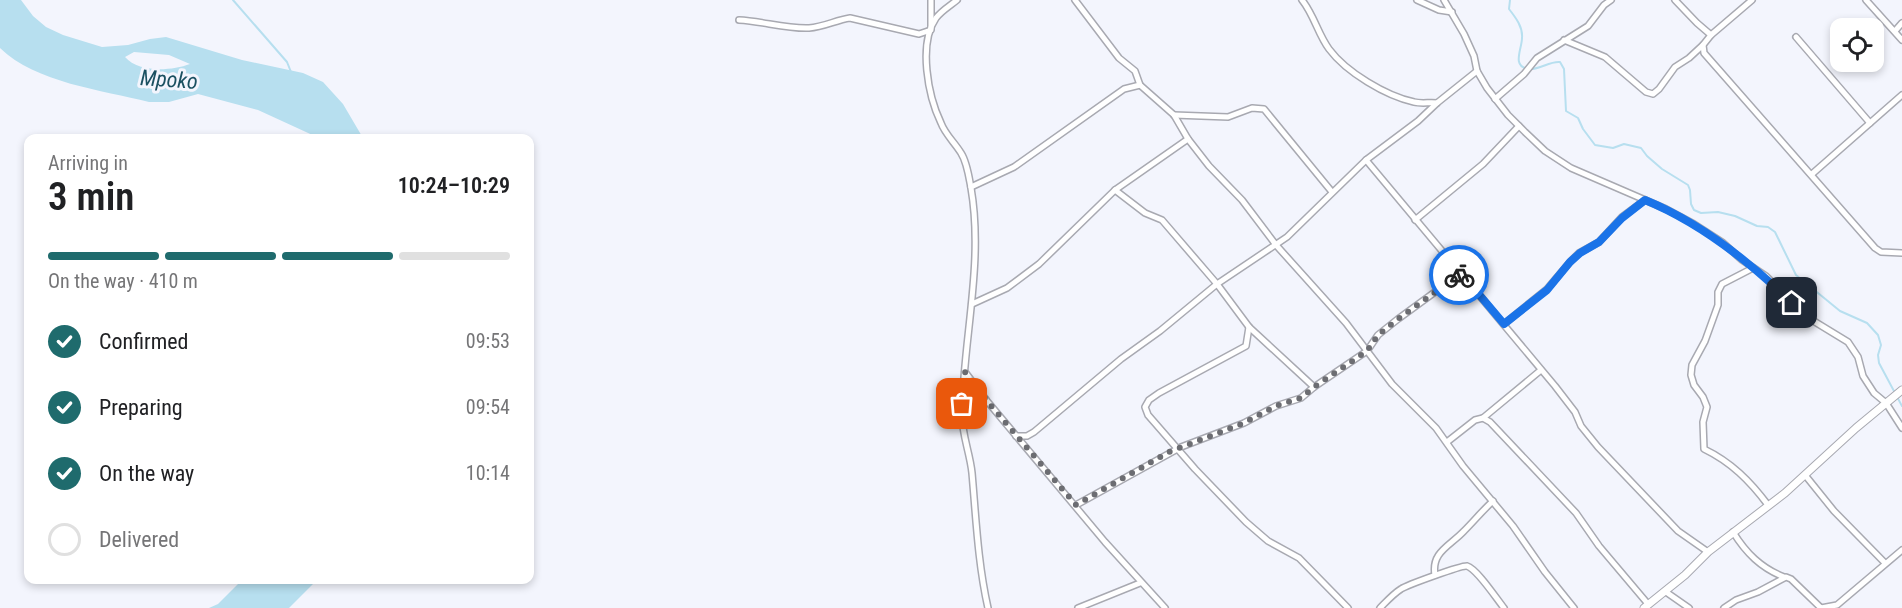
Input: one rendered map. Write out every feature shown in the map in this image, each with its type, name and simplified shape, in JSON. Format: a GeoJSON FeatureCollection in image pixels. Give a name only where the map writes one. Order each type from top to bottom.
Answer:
{"type":"FeatureCollection","features":[{"type":"Feature","properties":{"kind":"street"},"geometry":{"type":"LineString","coordinates":[[931,0],[931,30],[926,59],[927,77],[941,124],[963,155],[971,187],[975,226],[972,304],[962,417],[988,608]]}},
{"type":"Feature","properties":{"kind":"street"},"geometry":{"type":"LineString","coordinates":[[738,20],[807,28],[850,18],[919,34],[931,30],[937,17],[957,0]]}},
{"type":"Feature","properties":{"kind":"street"},"geometry":{"type":"LineString","coordinates":[[1075,0],[1119,58],[1135,71],[1140,85],[1174,115],[1188,139],[1209,166],[1242,200],[1276,245],[1339,315],[1392,384],[1436,428],[1463,466],[1514,526],[1574,608]]}},
{"type":"Feature","properties":{"kind":"street"},"geometry":{"type":"LineString","coordinates":[[1302,0],[1329,48],[1349,69],[1373,85],[1396,96],[1415,102],[1437,103]]}},
{"type":"Feature","properties":{"kind":"street"},"geometry":{"type":"LineString","coordinates":[[1417,0],[1439,10],[1452,12]]}},
{"type":"Feature","properties":{"kind":"street"},"geometry":{"type":"LineString","coordinates":[[1444,0],[1474,56],[1477,71],[1495,99],[1545,151],[1571,168],[1666,208],[1722,242],[1766,276],[1807,317],[1848,342],[1858,357],[1863,376],[1874,393],[1888,402],[1902,428]]}},
{"type":"Feature","properties":{"kind":"street"},"geometry":{"type":"LineString","coordinates":[[1495,99],[1524,74],[1537,58],[1588,26],[1604,5],[1611,0]]}},
{"type":"Feature","properties":{"kind":"street"},"geometry":{"type":"LineString","coordinates":[[1676,0],[1697,23],[1712,34]]}},
{"type":"Feature","properties":{"kind":"street"},"geometry":{"type":"LineString","coordinates":[[1564,40],[1605,57],[1646,92],[1653,94],[1675,67],[1689,58],[1712,34],[1752,0]]}},
{"type":"Feature","properties":{"kind":"street"},"geometry":{"type":"LineString","coordinates":[[1866,0],[1902,40]]}},
{"type":"Feature","properties":{"kind":"street"},"geometry":{"type":"LineString","coordinates":[[1894,31],[1902,24]]}},
{"type":"Feature","properties":{"kind":"street"},"geometry":{"type":"LineString","coordinates":[[1796,37],[1870,123]]}},
{"type":"Feature","properties":{"kind":"street"},"geometry":{"type":"LineString","coordinates":[[1703,45],[1704,53],[1812,174],[1875,249],[1881,252],[1902,253]]}},
{"type":"Feature","properties":{"kind":"street"},"geometry":{"type":"LineString","coordinates":[[1016,436],[1027,436],[1035,432],[1121,359],[1160,331],[1217,284],[1276,245],[1300,226],[1366,160],[1418,122],[1437,103],[1477,71]]}},
{"type":"Feature","properties":{"kind":"street"},"geometry":{"type":"LineString","coordinates":[[971,187],[1014,167],[1124,89],[1140,85]]}},
{"type":"Feature","properties":{"kind":"street"},"geometry":{"type":"LineString","coordinates":[[1812,174],[1902,95]]}},
{"type":"Feature","properties":{"kind":"street"},"geometry":{"type":"LineString","coordinates":[[1174,115],[1228,117],[1252,108],[1264,109],[1332,192]]}},
{"type":"Feature","properties":{"kind":"street"},"geometry":{"type":"LineString","coordinates":[[1415,220],[1483,164],[1519,126]]}},
{"type":"Feature","properties":{"kind":"street"},"geometry":{"type":"LineString","coordinates":[[972,304],[1007,288],[1039,264],[1115,189],[1188,139]]}},
{"type":"Feature","properties":{"kind":"street"},"geometry":{"type":"LineString","coordinates":[[1366,160],[1568,403],[1581,426],[1598,447],[1678,531],[1708,552]]}},
{"type":"Feature","properties":{"kind":"street"},"geometry":{"type":"LineString","coordinates":[[1115,189],[1145,213],[1162,220],[1217,284],[1250,327],[1314,387]]}},
{"type":"Feature","properties":{"kind":"street"},"geometry":{"type":"LineString","coordinates":[[1504,324],[1547,290],[1580,253],[1599,242],[1622,218],[1645,200]]}},
{"type":"Feature","properties":{"kind":"street"},"geometry":{"type":"LineString","coordinates":[[1753,268],[1722,284],[1718,292],[1718,304],[1705,341],[1692,364],[1691,375],[1707,407],[1703,422],[1704,448],[1720,457],[1755,487],[1768,506]]}},
{"type":"Feature","properties":{"kind":"street"},"geometry":{"type":"LineString","coordinates":[[1076,505],[1178,448],[1244,423],[1276,406],[1301,398],[1367,351],[1378,335],[1461,273]]}},
{"type":"Feature","properties":{"kind":"street"},"geometry":{"type":"LineString","coordinates":[[1250,327],[1246,346],[1159,393],[1149,400],[1145,407],[1148,415],[1246,522],[1268,541],[1299,558],[1348,608]]}},
{"type":"Feature","properties":{"kind":"street"},"geometry":{"type":"LineString","coordinates":[[1447,442],[1475,420],[1483,418],[1541,370]]}},
{"type":"Feature","properties":{"kind":"street"},"geometry":{"type":"LineString","coordinates":[[965,372],[1140,583],[1165,608]]}},
{"type":"Feature","properties":{"kind":"street"},"geometry":{"type":"LineString","coordinates":[[1483,418],[1490,422],[1576,513],[1646,606],[1666,592],[1708,552],[1805,475],[1902,390]]}},
{"type":"Feature","properties":{"kind":"street"},"geometry":{"type":"LineString","coordinates":[[1805,475],[1834,511],[1885,563]]}},
{"type":"Feature","properties":{"kind":"street"},"geometry":{"type":"LineString","coordinates":[[1435,575],[1433,567],[1439,551],[1462,533],[1493,501]]}},
{"type":"Feature","properties":{"kind":"street"},"geometry":{"type":"LineString","coordinates":[[1734,532],[1755,561],[1774,573],[1791,579],[1821,608],[1837,607],[1902,550]]}},
{"type":"Feature","properties":{"kind":"street"},"geometry":{"type":"LineString","coordinates":[[1380,608],[1402,588],[1465,566],[1474,570],[1504,608]]}},
{"type":"Feature","properties":{"kind":"street"},"geometry":{"type":"LineString","coordinates":[[1724,608],[1786,577]]}},
{"type":"Feature","properties":{"kind":"street"},"geometry":{"type":"LineString","coordinates":[[1078,608],[1103,600],[1140,583]]}},
{"type":"Feature","properties":{"kind":"street"},"geometry":{"type":"LineString","coordinates":[[1666,592],[1689,608]]}},
{"type":"Feature","properties":{"kind":"water","name":"Mpoko"},"geometry":{"type":"Polygon","coordinates":[[[0,0],[21,0],[33,16],[46,27],[63,35],[102,47],[128,45],[166,37],[242,60],[303,73],[323,82],[343,104],[361,134],[310,134],[258,110],[198,94],[169,102],[149,102],[70,84],[32,70],[0,48],[0,0]],[[134,52],[125,57],[138,66],[156,69],[190,64],[169,55],[134,52]]]}},
{"type":"Feature","properties":{"kind":"water"},"geometry":{"type":"Polygon","coordinates":[[[238,584],[313,584],[289,608],[209,608],[218,604],[238,584]]]}},
{"type":"Feature","properties":{"kind":"waterway"},"geometry":{"type":"LineString","coordinates":[[233,0],[287,62],[291,72]]}},
{"type":"Feature","properties":{"kind":"waterway"},"geometry":{"type":"LineString","coordinates":[[1510,0],[1509,9],[1522,34],[1520,65],[1533,69],[1560,62],[1564,69],[1566,111],[1578,118],[1595,145],[1613,148],[1624,144],[1641,148],[1662,169],[1688,185],[1694,210],[1701,213],[1718,212],[1735,216],[1757,226],[1768,227],[1775,232],[1796,275],[1840,311],[1867,323],[1878,335],[1881,345],[1878,355],[1879,363],[1902,406]]}},
{"type":"Feature","properties":{"kind":"way so far"},"geometry":{"type":"LineString","coordinates":[[962,404],[965,372],[1046,472],[1076,505],[1169,452],[1244,423],[1276,406],[1301,398],[1367,351],[1378,335],[1415,305],[1459,275]]}},
{"type":"Feature","properties":{"kind":"route"},"geometry":{"type":"LineString","coordinates":[[1459,275],[1461,273],[1504,324],[1547,290],[1580,253],[1599,242],[1622,218],[1645,200],[1666,208],[1722,242],[1742,260],[1766,276],[1792,303]]}}]}
